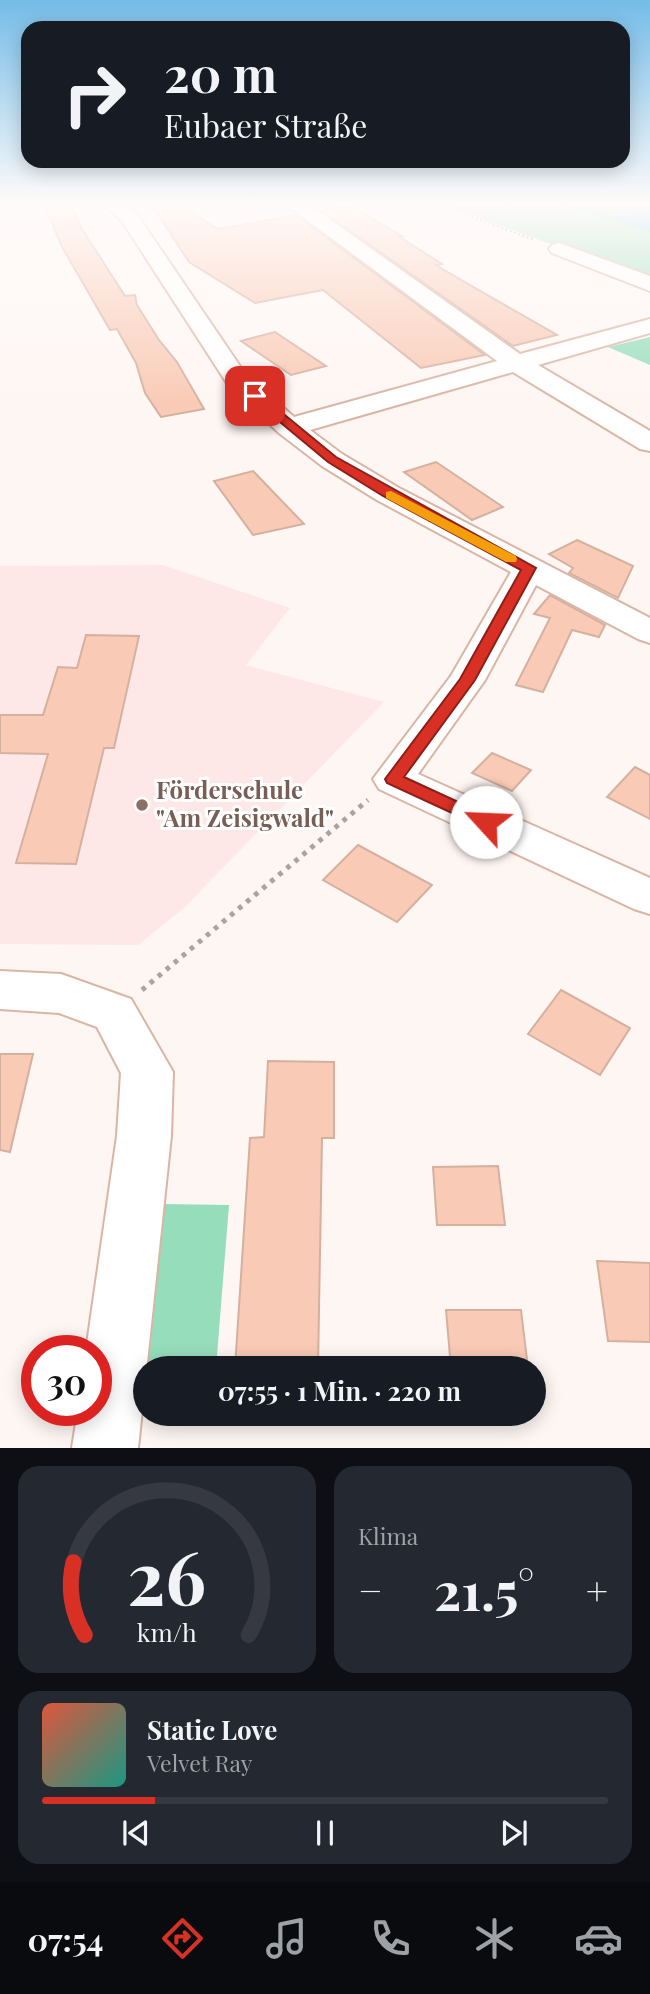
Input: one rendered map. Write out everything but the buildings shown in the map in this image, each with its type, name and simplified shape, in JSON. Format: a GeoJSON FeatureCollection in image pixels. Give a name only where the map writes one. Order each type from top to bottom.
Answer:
{"type":"FeatureCollection","features":[{"type":"Feature","properties":{"kind":"street"},"geometry":{"type":"LineString","coordinates":[[165,272],[237,380],[289,427],[332,460],[388,494],[650,632]]}},
{"type":"Feature","properties":{"kind":"street"},"geometry":{"type":"LineString","coordinates":[[389,272],[516,363],[650,443]]}},
{"type":"Feature","properties":{"kind":"street"},"geometry":{"type":"LineString","coordinates":[[618,272],[650,284]]}},
{"type":"Feature","properties":{"kind":"street"},"geometry":{"type":"LineString","coordinates":[[289,427],[650,326]]}},
{"type":"Feature","properties":{"kind":"street"},"geometry":{"type":"LineString","coordinates":[[529,568],[467,680],[393,779],[650,897]]}},
{"type":"Feature","properties":{"kind":"street"},"geometry":{"type":"LineString","coordinates":[[0,990],[61,994],[114,1013],[147,1072],[144,1136],[105,1448]]}},
{"type":"Feature","properties":{"kind":"path"},"geometry":{"type":"LineString","coordinates":[[114,1013],[393,779]]}},
{"type":"Feature","properties":{"kind":"shaded area","name":"Förderschule \"Am Zeisigwald\""},"geometry":{"type":"Polygon","coordinates":[[[163,565],[290,608],[246,665],[384,702],[184,908],[138,945],[0,944],[0,566],[163,565]]]}},
{"type":"Feature","properties":{"kind":"green space"},"geometry":{"type":"Polygon","coordinates":[[[625,272],[650,272],[650,281],[625,272]]]}},
{"type":"Feature","properties":{"kind":"green space"},"geometry":{"type":"Polygon","coordinates":[[[650,337],[650,365],[608,347],[650,337]]]}},
{"type":"Feature","properties":{"kind":"green space"},"geometry":{"type":"Polygon","coordinates":[[[163,1204],[229,1205],[217,1356],[149,1356],[163,1204]]]}},
{"type":"Feature","properties":{"kind":"slow traffic"},"geometry":{"type":"LineString","coordinates":[[391,495],[511,559]]}},
{"type":"Feature","properties":{"kind":"place","name":"Förderschule \"Am Zeisigwald\""},"geometry":{"type":"Point","coordinates":[142,805]}},
{"type":"Feature","properties":{"kind":"route"},"geometry":{"type":"LineString","coordinates":[[255,396],[289,427],[332,460],[388,494],[529,568],[467,680],[393,779],[486,822]]}}]}
